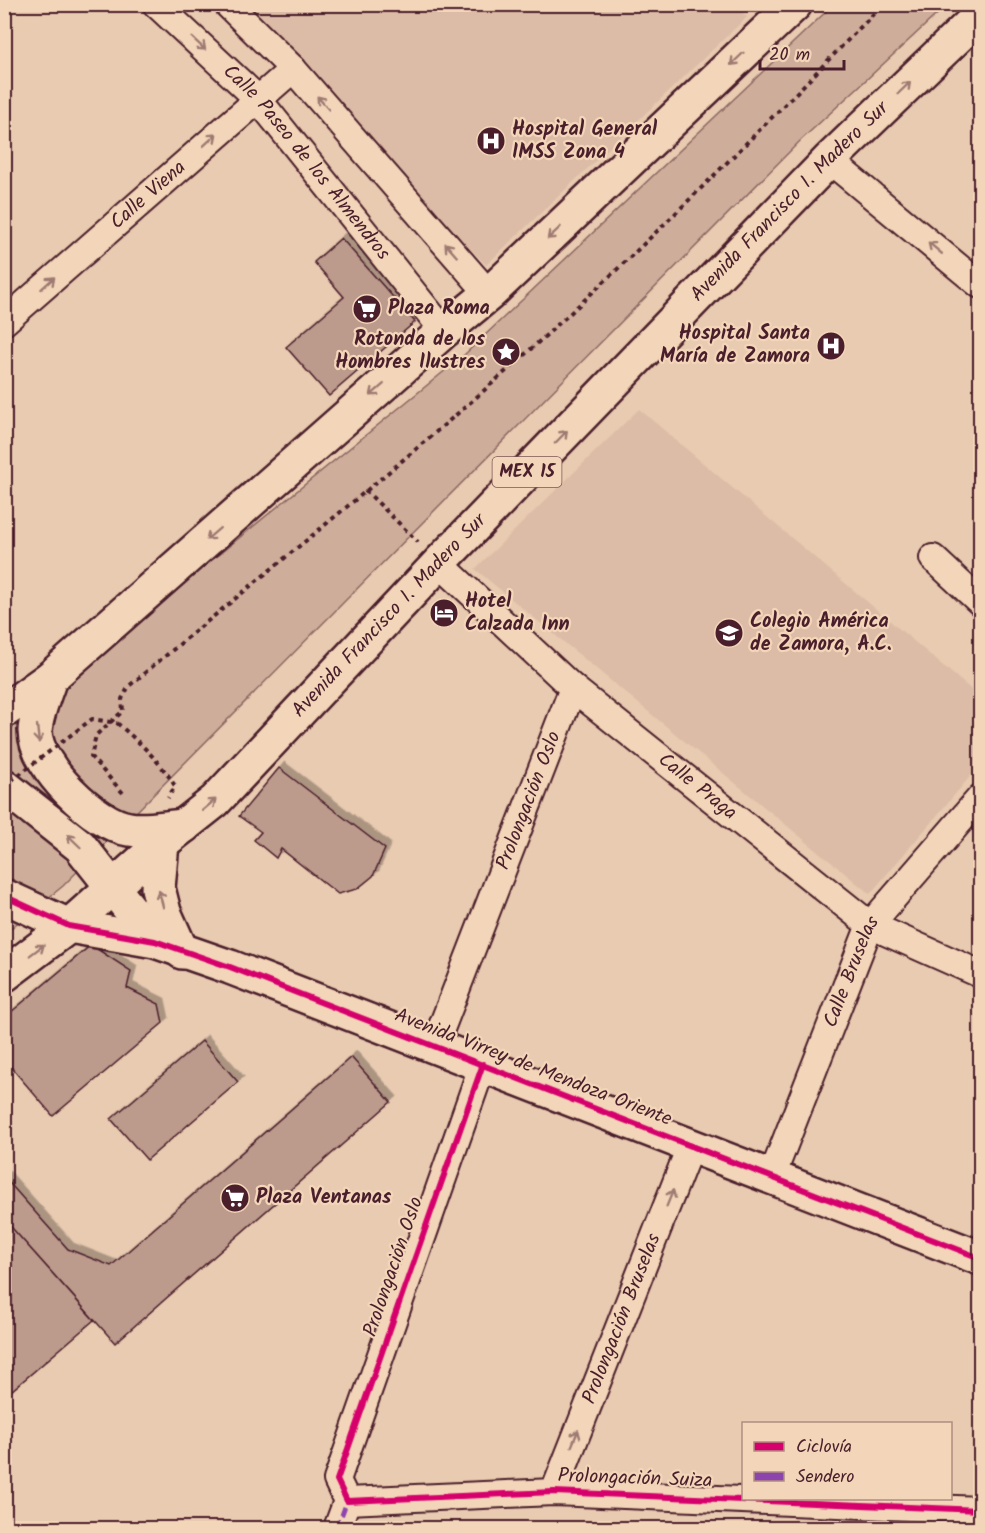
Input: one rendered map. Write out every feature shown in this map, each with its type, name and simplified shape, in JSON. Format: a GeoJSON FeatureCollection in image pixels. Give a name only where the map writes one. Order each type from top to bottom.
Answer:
{"type":"FeatureCollection","features":[{"type":"Feature","properties":{"kind":"main road"},"geometry":{"type":"LineString","coordinates":[[4,711],[50,678],[489,294],[795,4]]}},
{"type":"Feature","properties":{"kind":"main road","name":"Avenida Francisco I. Madero Sur"},"geometry":{"type":"LineString","coordinates":[[69,926],[110,888],[170,824],[215,801],[439,563],[829,160],[981,15]]}},
{"type":"Feature","properties":{"kind":"main road"},"geometry":{"type":"LineString","coordinates":[[50,678],[35,731],[43,756],[70,792],[105,821],[129,829],[170,824],[158,888],[169,947]]}},
{"type":"Feature","properties":{"kind":"main road"},"geometry":{"type":"LineString","coordinates":[[4,786],[80,846],[110,888],[169,947]]}},
{"type":"Feature","properties":{"kind":"main road","name":"Avenida Virrey de Mendoza Oriente"},"geometry":{"type":"LineString","coordinates":[[4,896],[69,926],[169,947],[230,967],[981,1258]]}},
{"type":"Feature","properties":{"kind":"main road","name":"MEX 15"},"geometry":{"type":"LineString","coordinates":[[4,975],[69,926]]}},
{"type":"Feature","properties":{"kind":"street","name":"Calle Paseo de los Almendros"},"geometry":{"type":"LineString","coordinates":[[156,4],[257,98],[444,331]]}},
{"type":"Feature","properties":{"kind":"street"},"geometry":{"type":"LineString","coordinates":[[227,4],[293,69],[489,294]]}},
{"type":"Feature","properties":{"kind":"street","name":"Calle Viena"},"geometry":{"type":"LineString","coordinates":[[4,322],[257,98],[293,69]]}},
{"type":"Feature","properties":{"kind":"street"},"geometry":{"type":"LineString","coordinates":[[829,160],[981,285]]}},
{"type":"Feature","properties":{"kind":"street"},"geometry":{"type":"LineString","coordinates":[[933,558],[981,602]]}},
{"type":"Feature","properties":{"kind":"street","name":"Calle Praga"},"geometry":{"type":"LineString","coordinates":[[439,563],[573,688],[870,925],[981,974]]}},
{"type":"Feature","properties":{"kind":"street","name":"Prolongación Oslo"},"geometry":{"type":"LineString","coordinates":[[434,1047],[573,688]]}},
{"type":"Feature","properties":{"kind":"street","name":"Calle Bruselas"},"geometry":{"type":"LineString","coordinates":[[772,1176],[870,925],[981,798]]}},
{"type":"Feature","properties":{"kind":"street","name":"Prolongación Oslo"},"geometry":{"type":"LineString","coordinates":[[337,1528],[342,1491],[483,1064]]}},
{"type":"Feature","properties":{"kind":"street","name":"Prolongación Bruselas"},"geometry":{"type":"LineString","coordinates":[[554,1492],[690,1147]]}},
{"type":"Feature","properties":{"kind":"street","name":"Prolongación Suiza"},"geometry":{"type":"LineString","coordinates":[[342,1491],[554,1492],[742,1500]]}},
{"type":"Feature","properties":{"kind":"street","name":"Prolongación Suiza"},"geometry":{"type":"LineString","coordinates":[[744,1500],[981,1510]]}},
{"type":"Feature","properties":{"kind":"path"},"geometry":{"type":"LineString","coordinates":[[127,798],[91,757],[96,735],[123,711],[122,699],[129,686],[365,490],[567,316],[800,90],[883,4]]}},
{"type":"Feature","properties":{"kind":"path"},"geometry":{"type":"LineString","coordinates":[[365,490],[439,563]]}},
{"type":"Feature","properties":{"kind":"path"},"geometry":{"type":"LineString","coordinates":[[4,786],[92,719],[117,723],[143,745],[175,786],[170,824]]}},
{"type":"Feature","properties":{"kind":"shaded area","name":"Hospital General IMSS Zona 4"},"geometry":{"type":"Polygon","coordinates":[[[734,4],[747,17],[486,265],[235,5],[734,4]]]}},
{"type":"Feature","properties":{"kind":"shaded area"},"geometry":{"type":"Polygon","coordinates":[[[833,5],[947,5],[801,140],[63,886],[5,933],[5,728],[463,356],[833,5]]]}},
{"type":"Feature","properties":{"kind":"shaded area","name":"Colegio América de Zamora, A.C."},"geometry":{"type":"Polygon","coordinates":[[[639,409],[980,697],[980,765],[870,894],[475,569],[639,409]]]}},
{"type":"Feature","properties":{"kind":"building","name":"Plaza Roma"},"geometry":{"type":"Polygon","coordinates":[[[341,238],[415,322],[329,396],[286,347],[344,297],[314,262],[341,238]]]}},
{"type":"Feature","properties":{"kind":"building"},"geometry":{"type":"Polygon","coordinates":[[[279,768],[385,849],[373,876],[357,889],[338,894],[281,849],[276,858],[254,840],[261,832],[239,816],[279,768]]]}},
{"type":"Feature","properties":{"kind":"building"},"geometry":{"type":"Polygon","coordinates":[[[91,945],[131,971],[127,988],[159,1004],[163,1023],[53,1116],[4,1059],[4,1018],[91,945]]]}},
{"type":"Feature","properties":{"kind":"building"},"geometry":{"type":"Polygon","coordinates":[[[202,1041],[238,1082],[147,1160],[111,1119],[202,1041]]]}},
{"type":"Feature","properties":{"kind":"building","name":"Plaza Ventanas"},"geometry":{"type":"Polygon","coordinates":[[[351,1057],[391,1102],[115,1343],[4,1219],[4,1177],[68,1249],[111,1266],[351,1057]]]}},
{"type":"Feature","properties":{"kind":"building"},"geometry":{"type":"Polygon","coordinates":[[[4,1219],[94,1320],[4,1397],[4,1219]]]}},
{"type":"Feature","properties":{"kind":"marked path"},"geometry":{"type":"LineString","coordinates":[[337,1528],[347,1501]]}},
{"type":"Feature","properties":{"kind":"cycle path"},"geometry":{"type":"LineString","coordinates":[[4,896],[69,926],[155,941],[230,967],[980,1258]]}},
{"type":"Feature","properties":{"kind":"cycle path"},"geometry":{"type":"LineString","coordinates":[[483,1064],[337,1480],[347,1501],[554,1492],[742,1500]]}},
{"type":"Feature","properties":{"kind":"cycle path"},"geometry":{"type":"LineString","coordinates":[[743,1500],[980,1510]]}},
{"type":"Feature","properties":{"kind":"place","name":"Hospital General IMSS Zona 4"},"geometry":{"type":"Point","coordinates":[491,141]}},
{"type":"Feature","properties":{"kind":"place","name":"Plaza Roma"},"geometry":{"type":"Point","coordinates":[367,309]}},
{"type":"Feature","properties":{"kind":"place","name":"Hospital Santa María de Zamora"},"geometry":{"type":"Point","coordinates":[831,346]}},
{"type":"Feature","properties":{"kind":"place","name":"Rotonda de los Hombres Ilustres"},"geometry":{"type":"Point","coordinates":[506,352]}},
{"type":"Feature","properties":{"kind":"place","name":"Hotel Calzada Inn"},"geometry":{"type":"Point","coordinates":[444,613]}},
{"type":"Feature","properties":{"kind":"place","name":"Colegio América de Zamora, A.C."},"geometry":{"type":"Point","coordinates":[729,633]}},
{"type":"Feature","properties":{"kind":"place","name":"Plaza Ventanas"},"geometry":{"type":"Point","coordinates":[235,1198]}}]}
